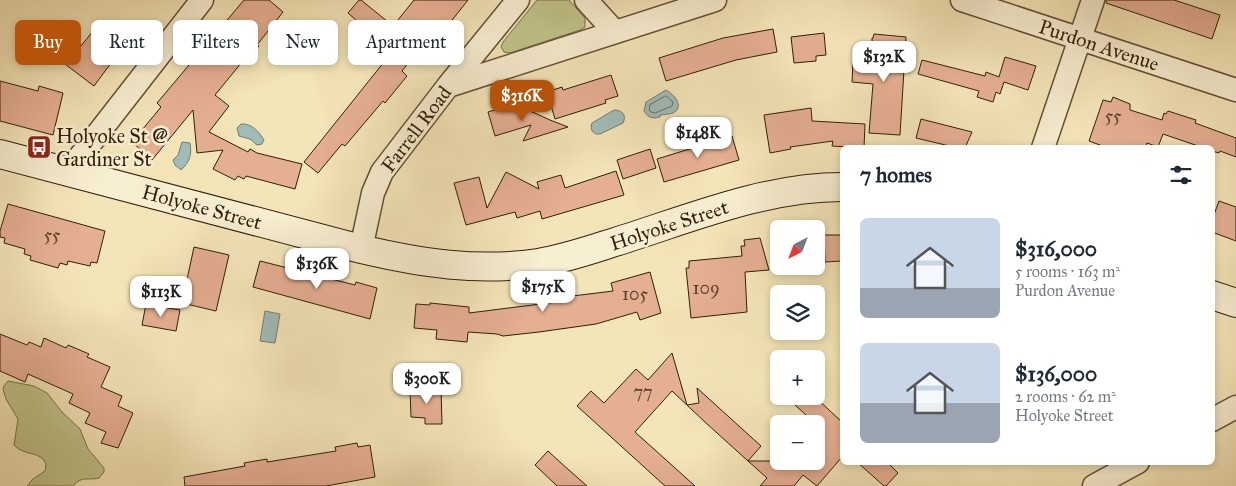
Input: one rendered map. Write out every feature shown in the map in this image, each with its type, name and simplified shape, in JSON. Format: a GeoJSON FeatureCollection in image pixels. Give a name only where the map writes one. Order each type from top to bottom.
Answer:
{"type":"FeatureCollection","features":[{"type":"Feature","properties":{"kind":"main road","name":"Holyoke Street"},"geometry":{"type":"LineString","coordinates":[[0,154],[402,259],[447,266],[485,268],[522,265],[598,248],[757,197],[793,190],[840,187]]}},
{"type":"Feature","properties":{"kind":"main road"},"geometry":{"type":"LineString","coordinates":[[1215,296],[1236,303]]}},
{"type":"Feature","properties":{"kind":"street"},"geometry":{"type":"LineString","coordinates":[[68,172],[202,0]]}},
{"type":"Feature","properties":{"kind":"street","name":"Farrell Road"},"geometry":{"type":"LineString","coordinates":[[361,249],[373,193],[385,168],[448,86],[518,0]]}},
{"type":"Feature","properties":{"kind":"street"},"geometry":{"type":"LineString","coordinates":[[586,0],[614,32]]}},
{"type":"Feature","properties":{"kind":"street"},"geometry":{"type":"LineString","coordinates":[[448,86],[715,0]]}},
{"type":"Feature","properties":{"kind":"street","name":"Purdon Avenue"},"geometry":{"type":"LineString","coordinates":[[962,0],[1236,90]]}},
{"type":"Feature","properties":{"kind":"street"},"geometry":{"type":"LineString","coordinates":[[1044,145],[1092,0]]}},
{"type":"Feature","properties":{"kind":"street"},"geometry":{"type":"LineString","coordinates":[[1215,418],[1236,406]]}},
{"type":"Feature","properties":{"kind":"street"},"geometry":{"type":"LineString","coordinates":[[1094,486],[1132,465]]}},
{"type":"Feature","properties":{"kind":"green space"},"geometry":{"type":"Polygon","coordinates":[[[537,0],[569,0],[585,18],[585,27],[510,53],[504,52],[501,47],[503,42],[537,0]]]}},
{"type":"Feature","properties":{"kind":"green space"},"geometry":{"type":"Polygon","coordinates":[[[8,381],[34,386],[47,393],[62,412],[80,429],[88,449],[104,468],[104,472],[99,478],[82,479],[73,486],[27,486],[33,479],[45,471],[46,464],[40,457],[18,449],[14,445],[18,419],[6,399],[3,389],[8,381]]]}},
{"type":"Feature","properties":{"kind":"water"},"geometry":{"type":"Polygon","coordinates":[[[666,90],[677,101],[678,107],[673,113],[660,115],[657,118],[649,117],[644,111],[646,102],[666,90]]]}},
{"type":"Feature","properties":{"kind":"water"},"geometry":{"type":"Polygon","coordinates":[[[614,110],[623,114],[623,123],[600,134],[592,131],[592,123],[614,110]]]}},
{"type":"Feature","properties":{"kind":"water"},"geometry":{"type":"Polygon","coordinates":[[[241,124],[249,125],[257,131],[264,140],[262,144],[257,145],[250,139],[239,136],[237,128],[241,124]]]}},
{"type":"Feature","properties":{"kind":"water"},"geometry":{"type":"Polygon","coordinates":[[[182,142],[190,143],[191,151],[190,158],[181,170],[175,165],[173,160],[178,155],[182,142]]]}},
{"type":"Feature","properties":{"kind":"water"},"geometry":{"type":"Polygon","coordinates":[[[265,311],[280,314],[275,343],[260,341],[265,311]]]}},
{"type":"Feature","properties":{"kind":"building"},"geometry":{"type":"Polygon","coordinates":[[[244,0],[269,0],[283,12],[277,20],[268,20],[268,31],[258,44],[258,20],[227,20],[244,0]]]}},
{"type":"Feature","properties":{"kind":"building"},"geometry":{"type":"Polygon","coordinates":[[[361,0],[386,20],[356,20],[348,13],[361,0]]]}},
{"type":"Feature","properties":{"kind":"building"},"geometry":{"type":"Polygon","coordinates":[[[414,0],[468,0],[452,20],[398,20],[414,0]]]}},
{"type":"Feature","properties":{"kind":"building"},"geometry":{"type":"Polygon","coordinates":[[[1106,0],[1174,0],[1220,15],[1212,39],[1106,3],[1106,0]]]}},
{"type":"Feature","properties":{"kind":"building"},"geometry":{"type":"Polygon","coordinates":[[[773,29],[777,52],[736,60],[666,81],[659,58],[723,38],[773,29]]]}},
{"type":"Feature","properties":{"kind":"building"},"geometry":{"type":"Polygon","coordinates":[[[824,33],[826,55],[816,56],[816,61],[794,63],[791,37],[824,33]]]}},
{"type":"Feature","properties":{"kind":"building"},"geometry":{"type":"Polygon","coordinates":[[[91,34],[91,65],[110,65],[94,86],[66,65],[81,65],[81,46],[91,34]]]}},
{"type":"Feature","properties":{"kind":"building"},"geometry":{"type":"Polygon","coordinates":[[[874,34],[906,37],[900,135],[869,133],[873,84],[852,82],[853,62],[872,64],[872,38],[874,34]]]}},
{"type":"Feature","properties":{"kind":"building"},"geometry":{"type":"Polygon","coordinates":[[[1005,57],[1036,66],[1028,90],[1004,82],[1000,94],[996,92],[993,102],[977,97],[979,91],[918,74],[922,60],[985,76],[986,72],[999,77],[1005,57]]]}},
{"type":"Feature","properties":{"kind":"building"},"geometry":{"type":"Polygon","coordinates":[[[189,65],[240,65],[215,95],[229,106],[209,132],[248,152],[250,149],[257,153],[302,164],[295,189],[246,176],[244,179],[238,176],[235,180],[213,169],[223,150],[197,153],[193,110],[152,160],[132,142],[161,107],[157,103],[189,65]]]}},
{"type":"Feature","properties":{"kind":"building"},"geometry":{"type":"Polygon","coordinates":[[[382,65],[407,65],[402,71],[407,76],[385,103],[383,101],[345,146],[342,144],[318,173],[304,162],[382,65]]]}},
{"type":"Feature","properties":{"kind":"building"},"geometry":{"type":"Polygon","coordinates":[[[611,75],[618,96],[605,100],[606,103],[555,119],[547,92],[562,87],[563,90],[611,75]]]}},
{"type":"Feature","properties":{"kind":"building"},"geometry":{"type":"Polygon","coordinates":[[[0,81],[38,91],[39,86],[63,93],[53,135],[0,121],[0,81]]]}},
{"type":"Feature","properties":{"kind":"building"},"geometry":{"type":"Polygon","coordinates":[[[1113,97],[1130,104],[1130,110],[1162,120],[1164,113],[1166,114],[1168,111],[1196,120],[1195,123],[1236,138],[1236,157],[1220,151],[1219,153],[1215,152],[1215,145],[1195,145],[1163,134],[1159,145],[1147,143],[1146,145],[1100,145],[1089,141],[1103,100],[1111,102],[1113,97]]]}},
{"type":"Feature","properties":{"kind":"building"},"geometry":{"type":"Polygon","coordinates":[[[515,104],[568,127],[523,141],[531,125],[495,136],[488,112],[515,104]]]}},
{"type":"Feature","properties":{"kind":"building"},"geometry":{"type":"Polygon","coordinates":[[[811,108],[812,121],[865,124],[864,145],[832,146],[833,141],[790,147],[791,149],[770,153],[764,115],[811,108]]]}},
{"type":"Feature","properties":{"kind":"building"},"geometry":{"type":"Polygon","coordinates":[[[921,119],[972,132],[966,145],[945,145],[916,138],[921,119]]]}},
{"type":"Feature","properties":{"kind":"building"},"geometry":{"type":"Polygon","coordinates":[[[732,136],[739,160],[664,182],[657,159],[732,136]]]}},
{"type":"Feature","properties":{"kind":"building"},"geometry":{"type":"Polygon","coordinates":[[[650,149],[656,168],[623,179],[617,160],[650,149]]]}},
{"type":"Feature","properties":{"kind":"building"},"geometry":{"type":"Polygon","coordinates":[[[616,171],[624,195],[542,219],[540,211],[517,218],[515,212],[466,225],[454,183],[479,177],[487,208],[506,172],[539,189],[537,182],[561,175],[565,188],[616,171]]]}},
{"type":"Feature","properties":{"kind":"building"},"geometry":{"type":"Polygon","coordinates":[[[1219,201],[1236,207],[1236,241],[1215,233],[1215,212],[1219,201]]]}},
{"type":"Feature","properties":{"kind":"building"},"geometry":{"type":"Polygon","coordinates":[[[8,204],[105,231],[97,263],[91,262],[90,266],[68,261],[67,265],[60,263],[58,268],[30,260],[31,256],[24,254],[25,249],[4,243],[5,238],[0,237],[0,231],[8,204]]]}},
{"type":"Feature","properties":{"kind":"building"},"geometry":{"type":"Polygon","coordinates":[[[825,235],[840,235],[840,261],[825,262],[825,235]]]}},
{"type":"Feature","properties":{"kind":"building"},"geometry":{"type":"Polygon","coordinates":[[[760,238],[769,270],[745,272],[747,312],[691,318],[686,268],[689,268],[689,261],[742,256],[741,246],[745,246],[744,240],[760,238]]]}},
{"type":"Feature","properties":{"kind":"building"},"geometry":{"type":"Polygon","coordinates":[[[194,247],[229,255],[216,311],[182,303],[194,247]]]}},
{"type":"Feature","properties":{"kind":"building"},"geometry":{"type":"Polygon","coordinates":[[[260,261],[355,285],[356,282],[377,288],[370,319],[253,287],[260,261]]]}},
{"type":"Feature","properties":{"kind":"building"},"geometry":{"type":"Polygon","coordinates":[[[650,272],[661,313],[640,320],[637,312],[596,324],[539,332],[503,336],[468,332],[467,342],[436,339],[437,330],[414,328],[416,304],[430,305],[430,303],[469,307],[469,313],[556,302],[556,298],[613,291],[611,283],[650,272]]]}},
{"type":"Feature","properties":{"kind":"building"},"geometry":{"type":"Polygon","coordinates":[[[146,304],[180,310],[176,331],[142,325],[146,304]]]}},
{"type":"Feature","properties":{"kind":"building"},"geometry":{"type":"Polygon","coordinates":[[[0,334],[27,345],[29,342],[41,347],[44,338],[66,348],[68,345],[89,354],[87,357],[110,367],[101,387],[122,396],[118,406],[133,413],[118,448],[101,443],[106,432],[85,423],[90,413],[69,403],[73,394],[28,374],[25,382],[0,371],[0,334]]]}},
{"type":"Feature","properties":{"kind":"building"},"geometry":{"type":"Polygon","coordinates":[[[672,353],[687,405],[699,403],[697,388],[761,446],[748,461],[706,423],[672,391],[635,432],[695,486],[665,486],[577,406],[591,391],[604,403],[636,369],[648,380],[672,353]]]}},
{"type":"Feature","properties":{"kind":"building"},"geometry":{"type":"Polygon","coordinates":[[[441,388],[442,424],[425,424],[425,418],[411,417],[410,390],[441,388]]]}},
{"type":"Feature","properties":{"kind":"building"},"geometry":{"type":"Polygon","coordinates":[[[795,405],[824,405],[840,420],[840,459],[817,486],[803,475],[794,486],[760,486],[767,478],[748,461],[770,461],[770,470],[825,470],[825,415],[806,415],[795,405]]]}},
{"type":"Feature","properties":{"kind":"building"},"geometry":{"type":"Polygon","coordinates":[[[357,443],[358,447],[370,445],[375,477],[326,486],[185,486],[184,477],[245,466],[244,463],[267,459],[267,462],[336,451],[335,447],[357,443]]]}},
{"type":"Feature","properties":{"kind":"building"},"geometry":{"type":"Polygon","coordinates":[[[548,451],[587,486],[557,486],[535,465],[548,451]]]}},
{"type":"Feature","properties":{"kind":"building"},"geometry":{"type":"Polygon","coordinates":[[[860,465],[890,465],[898,473],[884,486],[860,465]]]}},
{"type":"Feature","properties":{"kind":"place","name":"Holyoke St @ Gardiner St"},"geometry":{"type":"Point","coordinates":[39,147]}}]}
